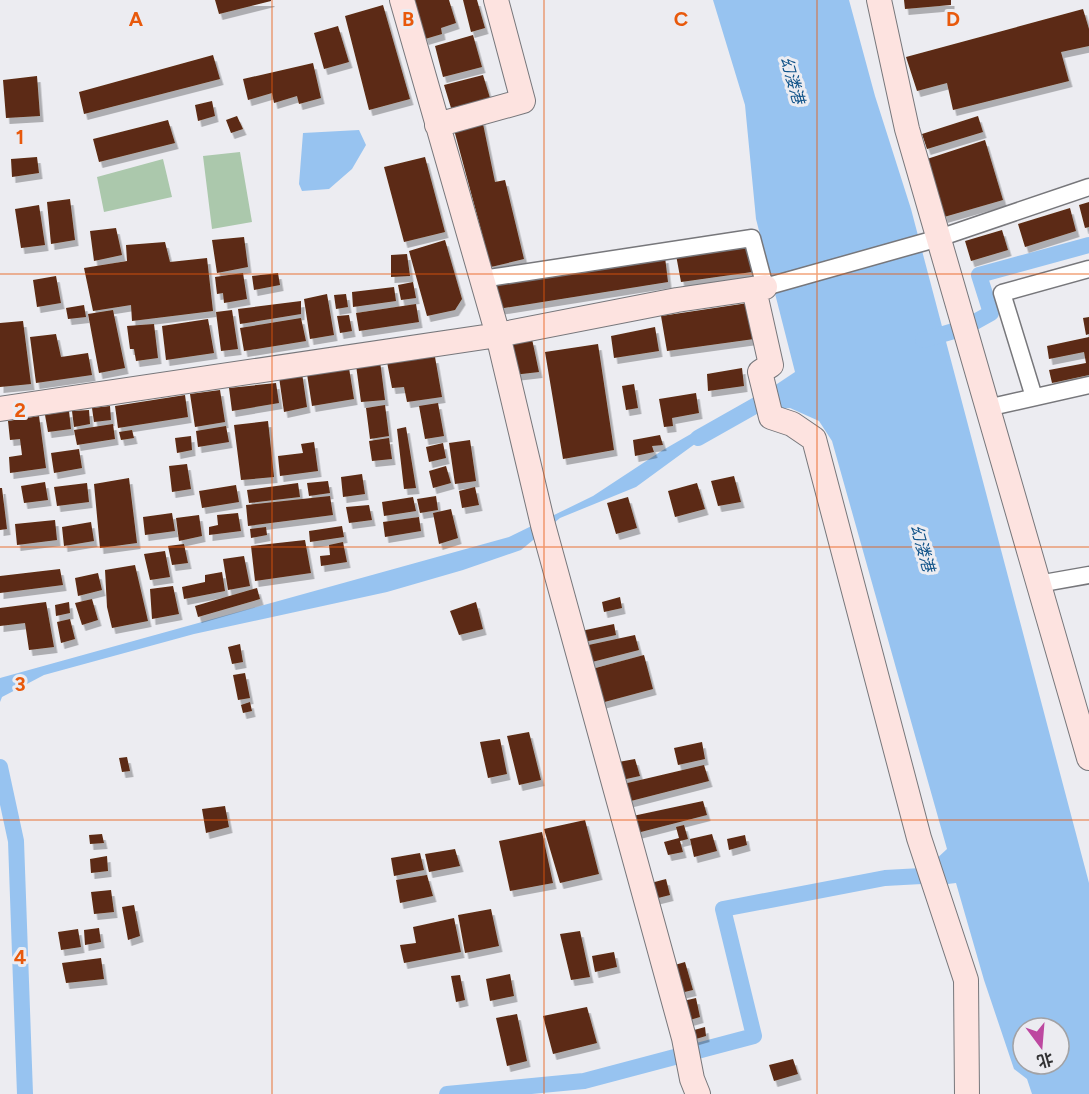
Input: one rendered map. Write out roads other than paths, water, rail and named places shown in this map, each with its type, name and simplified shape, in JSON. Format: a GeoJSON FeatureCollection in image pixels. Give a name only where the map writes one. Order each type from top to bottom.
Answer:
{"type":"FeatureCollection","features":[{"type":"Feature","properties":{"kind":"street"},"geometry":{"type":"LineString","coordinates":[[402,0],[498,335],[543,525],[684,1038],[692,1079],[698,1094]]}},
{"type":"Feature","properties":{"kind":"street"},"geometry":{"type":"LineString","coordinates":[[437,125],[523,101],[496,0]]}},
{"type":"Feature","properties":{"kind":"street"},"geometry":{"type":"LineString","coordinates":[[879,0],[931,240],[987,408],[1089,758]]}},
{"type":"Feature","properties":{"kind":"street"},"geometry":{"type":"LineString","coordinates":[[0,409],[498,335],[677,300],[760,288],[931,240],[1089,187]]}},
{"type":"Feature","properties":{"kind":"street"},"geometry":{"type":"LineString","coordinates":[[482,279],[752,238],[771,365],[760,372],[771,417],[792,424],[814,439],[919,838],[966,980],[967,1094]]}},
{"type":"Feature","properties":{"kind":"street"},"geometry":{"type":"LineString","coordinates":[[1034,397],[1002,293],[1089,269]]}},
{"type":"Feature","properties":{"kind":"street"},"geometry":{"type":"LineString","coordinates":[[987,408],[1089,385]]}},
{"type":"Feature","properties":{"kind":"street"},"geometry":{"type":"LineString","coordinates":[[1038,584],[1089,575]]}},
{"type":"Feature","properties":{"kind":"water","name":"幻溇港"},"geometry":{"type":"Polygon","coordinates":[[[713,0],[849,0],[875,96],[911,209],[1089,883],[1089,1094],[1032,1094],[1027,1079],[1023,1076],[1071,1076],[1071,1016],[1011,1016],[1011,1060],[984,980],[956,883],[939,885],[933,862],[947,849],[832,441],[819,421],[790,408],[740,411],[636,487],[560,518],[521,550],[387,592],[194,634],[44,675],[2,697],[0,702],[0,678],[509,537],[593,496],[663,450],[771,388],[795,372],[756,219],[745,105],[713,0]]]}},
{"type":"Feature","properties":{"kind":"water"},"geometry":{"type":"Polygon","coordinates":[[[359,130],[366,145],[352,169],[329,189],[302,191],[299,184],[303,133],[359,130]]]}},
{"type":"Feature","properties":{"kind":"waterway"},"geometry":{"type":"LineString","coordinates":[[923,340],[964,328],[991,313],[979,275],[1089,245]]}},
{"type":"Feature","properties":{"kind":"waterway"},"geometry":{"type":"LineString","coordinates":[[698,438],[767,399]]}},
{"type":"Feature","properties":{"kind":"waterway"},"geometry":{"type":"LineString","coordinates":[[0,767],[16,841],[25,1094]]}},
{"type":"Feature","properties":{"kind":"waterway"},"geometry":{"type":"LineString","coordinates":[[447,1094],[584,1081],[754,1036],[723,909],[885,878],[940,875]]}}]}
